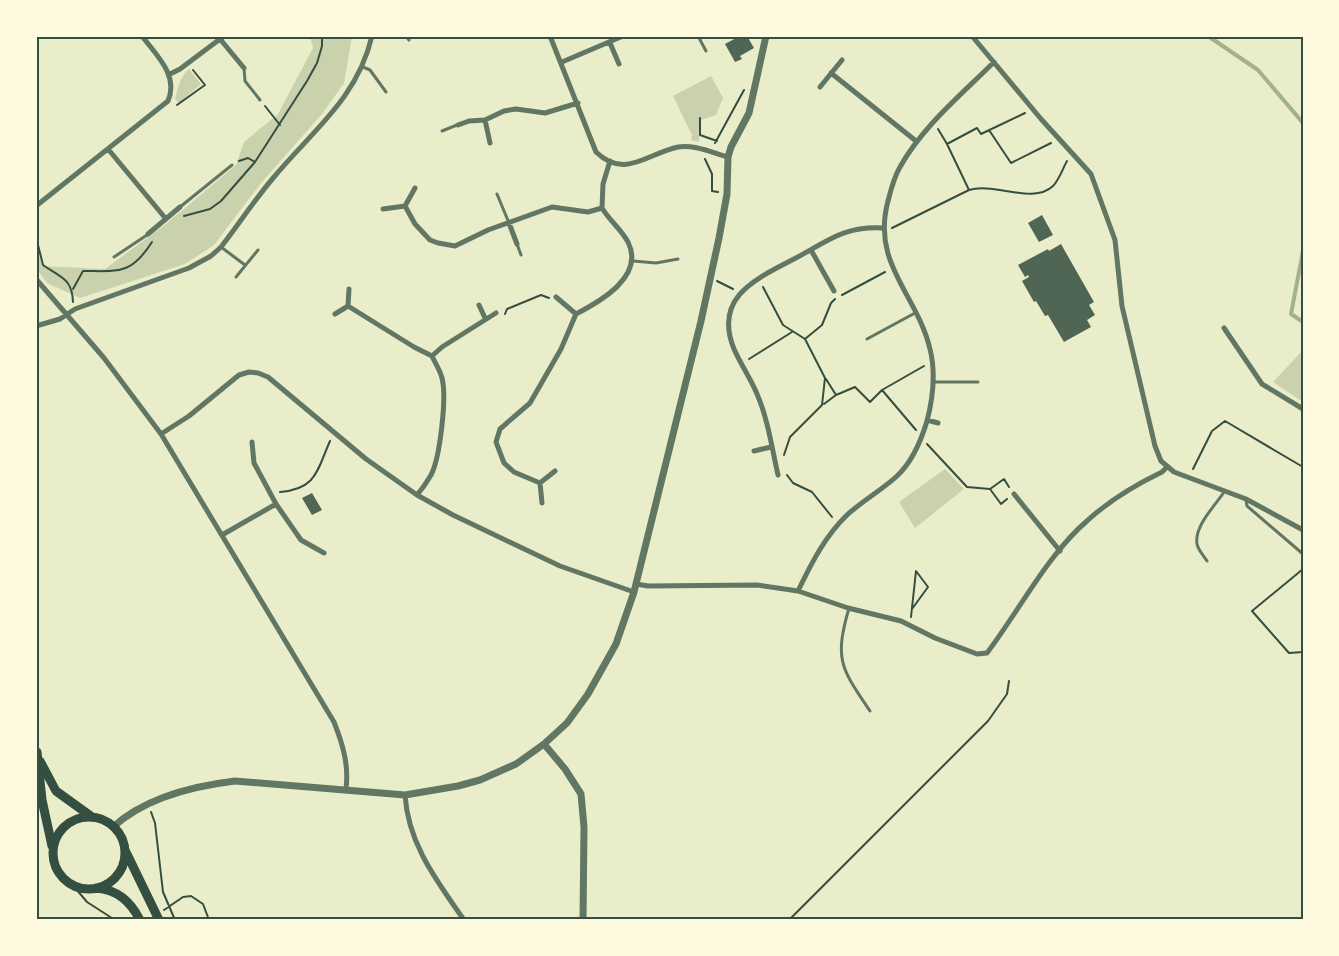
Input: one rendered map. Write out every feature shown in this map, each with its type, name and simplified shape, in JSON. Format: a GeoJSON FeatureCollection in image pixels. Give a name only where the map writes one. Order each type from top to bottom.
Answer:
{"type":"FeatureCollection","features":[{"type":"Feature","properties":{"kind":"highway"},"geometry":{"type":"LineString","coordinates":[[36,751],[56,791],[92,817]]}},
{"type":"Feature","properties":{"kind":"highway"},"geometry":{"type":"LineString","coordinates":[[36,751],[42,800],[59,872],[78,887],[111,891],[120,895],[131,905],[140,920]]}},
{"type":"Feature","properties":{"kind":"highway"},"geometry":{"type":"LineString","coordinates":[[54,858],[55,842],[63,828],[76,819],[92,817],[100,819],[118,833],[159,920]]}},
{"type":"Feature","properties":{"kind":"highway"},"geometry":{"type":"LineString","coordinates":[[94,888],[102,886],[115,877],[123,863],[124,848]]}},
{"type":"Feature","properties":{"kind":"street"},"geometry":{"type":"LineString","coordinates":[[36,206],[168,101],[170,74],[142,36]]}},
{"type":"Feature","properties":{"kind":"street"},"geometry":{"type":"LineString","coordinates":[[36,326],[75,309],[189,268],[211,256],[273,177],[336,110],[363,67],[372,36]]}},
{"type":"Feature","properties":{"kind":"street"},"geometry":{"type":"LineString","coordinates":[[550,36],[596,152],[610,162],[629,165],[678,147],[688,147],[728,157]]}},
{"type":"Feature","properties":{"kind":"street"},"geometry":{"type":"LineString","coordinates":[[561,62],[623,36]]}},
{"type":"Feature","properties":{"kind":"street"},"geometry":{"type":"LineString","coordinates":[[113,827],[128,814],[149,803],[215,783],[235,781],[405,795],[458,786],[480,780],[516,764],[544,744],[567,723],[593,685],[616,644],[635,588],[701,321],[727,194],[730,147],[749,113],[766,36]]}},
{"type":"Feature","properties":{"kind":"street"},"geometry":{"type":"LineString","coordinates":[[972,36],[1091,174],[1115,240],[1122,306],[1155,446],[1161,460],[1174,472],[1246,499],[1303,530]]}},
{"type":"Feature","properties":{"kind":"street"},"geometry":{"type":"LineString","coordinates":[[170,74],[222,37],[244,68]]}},
{"type":"Feature","properties":{"kind":"street"},"geometry":{"type":"LineString","coordinates":[[610,43],[619,64]]}},
{"type":"Feature","properties":{"kind":"street"},"geometry":{"type":"LineString","coordinates":[[820,87],[842,60]]}},
{"type":"Feature","properties":{"kind":"street"},"geometry":{"type":"LineString","coordinates":[[798,591],[815,559],[838,525],[848,514],[898,475],[918,447],[927,420],[934,382],[932,362],[930,349],[915,312],[893,269],[885,246],[884,230],[891,188],[899,168],[916,141],[994,62]]}},
{"type":"Feature","properties":{"kind":"street"},"geometry":{"type":"LineString","coordinates":[[831,74],[916,141]]}},
{"type":"Feature","properties":{"kind":"street"},"geometry":{"type":"LineString","coordinates":[[458,125],[469,121],[484,120],[504,111],[516,109],[545,113],[578,103]]}},
{"type":"Feature","properties":{"kind":"street"},"geometry":{"type":"LineString","coordinates":[[484,120],[490,143]]}},
{"type":"Feature","properties":{"kind":"street"},"geometry":{"type":"LineString","coordinates":[[108,148],[166,219]]}},
{"type":"Feature","properties":{"kind":"street"},"geometry":{"type":"LineString","coordinates":[[540,483],[514,472],[504,463],[496,442],[500,429],[530,403],[536,394],[561,349],[576,314],[608,295],[630,270],[633,261],[627,241],[602,208],[603,184],[610,162]]}},
{"type":"Feature","properties":{"kind":"street"},"geometry":{"type":"LineString","coordinates":[[405,206],[415,188]]}},
{"type":"Feature","properties":{"kind":"street"},"geometry":{"type":"LineString","coordinates":[[405,206],[422,234],[438,243],[456,246],[552,207],[588,212],[602,208]]}},
{"type":"Feature","properties":{"kind":"street"},"geometry":{"type":"LineString","coordinates":[[383,209],[405,206]]}},
{"type":"Feature","properties":{"kind":"street"},"geometry":{"type":"LineString","coordinates":[[148,234],[180,207]]}},
{"type":"Feature","properties":{"kind":"street"},"geometry":{"type":"LineString","coordinates":[[509,223],[517,244]]}},
{"type":"Feature","properties":{"kind":"street"},"geometry":{"type":"LineString","coordinates":[[778,475],[758,396],[729,335],[731,309],[738,294],[758,279],[843,232],[863,227],[884,230]]}},
{"type":"Feature","properties":{"kind":"street"},"geometry":{"type":"LineString","coordinates":[[811,250],[834,291]]}},
{"type":"Feature","properties":{"kind":"street"},"geometry":{"type":"LineString","coordinates":[[36,279],[104,358],[161,434],[222,534],[334,722],[346,760],[348,772],[346,789]]}},
{"type":"Feature","properties":{"kind":"street"},"geometry":{"type":"LineString","coordinates":[[348,306],[349,289]]}},
{"type":"Feature","properties":{"kind":"street"},"geometry":{"type":"LineString","coordinates":[[556,297],[576,314]]}},
{"type":"Feature","properties":{"kind":"street"},"geometry":{"type":"LineString","coordinates":[[478,305],[486,318]]}},
{"type":"Feature","properties":{"kind":"street"},"geometry":{"type":"LineString","coordinates":[[348,306],[432,356],[441,377],[444,394],[438,448],[431,474],[417,495]]}},
{"type":"Feature","properties":{"kind":"street"},"geometry":{"type":"LineString","coordinates":[[335,315],[348,306]]}},
{"type":"Feature","properties":{"kind":"street"},"geometry":{"type":"LineString","coordinates":[[432,356],[441,347],[496,313]]}},
{"type":"Feature","properties":{"kind":"street"},"geometry":{"type":"LineString","coordinates":[[1224,328],[1262,384],[1303,410]]}},
{"type":"Feature","properties":{"kind":"street"},"geometry":{"type":"LineString","coordinates":[[161,434],[189,416],[231,381],[249,372],[258,373],[268,377],[366,459],[417,495],[453,515],[561,566],[635,588],[757,585],[798,591],[849,608],[901,621],[935,638],[977,654],[987,653],[1018,606],[1060,551],[1093,515],[1121,494],[1167,467]]}},
{"type":"Feature","properties":{"kind":"street"},"geometry":{"type":"LineString","coordinates":[[927,420],[938,423]]}},
{"type":"Feature","properties":{"kind":"street"},"geometry":{"type":"LineString","coordinates":[[252,442],[254,463],[276,504],[301,540],[324,554]]}},
{"type":"Feature","properties":{"kind":"street"},"geometry":{"type":"LineString","coordinates":[[754,451],[771,447]]}},
{"type":"Feature","properties":{"kind":"street"},"geometry":{"type":"LineString","coordinates":[[540,483],[555,471]]}},
{"type":"Feature","properties":{"kind":"street"},"geometry":{"type":"LineString","coordinates":[[540,483],[542,503]]}},
{"type":"Feature","properties":{"kind":"street"},"geometry":{"type":"LineString","coordinates":[[1014,494],[1060,551]]}},
{"type":"Feature","properties":{"kind":"street"},"geometry":{"type":"LineString","coordinates":[[222,534],[276,504]]}},
{"type":"Feature","properties":{"kind":"street"},"geometry":{"type":"LineString","coordinates":[[544,744],[565,769],[581,794],[584,827],[583,920]]}},
{"type":"Feature","properties":{"kind":"street"},"geometry":{"type":"LineString","coordinates":[[405,795],[411,829],[423,859],[464,920]]}},
{"type":"Feature","properties":{"kind":"lane"},"geometry":{"type":"LineString","coordinates":[[698,36],[706,51]]}},
{"type":"Feature","properties":{"kind":"lane"},"geometry":{"type":"LineString","coordinates":[[363,67],[370,70],[386,92]]}},
{"type":"Feature","properties":{"kind":"lane"},"geometry":{"type":"LineString","coordinates":[[244,68],[245,81],[260,100]]}},
{"type":"Feature","properties":{"kind":"lane"},"geometry":{"type":"LineString","coordinates":[[442,131],[458,125]]}},
{"type":"Feature","properties":{"kind":"lane"},"geometry":{"type":"LineString","coordinates":[[180,207],[232,165]]}},
{"type":"Feature","properties":{"kind":"lane"},"geometry":{"type":"LineString","coordinates":[[497,194],[509,223]]}},
{"type":"Feature","properties":{"kind":"lane"},"geometry":{"type":"LineString","coordinates":[[114,257],[148,234]]}},
{"type":"Feature","properties":{"kind":"lane"},"geometry":{"type":"LineString","coordinates":[[517,244],[521,255]]}},
{"type":"Feature","properties":{"kind":"lane"},"geometry":{"type":"LineString","coordinates":[[221,246],[245,265]]}},
{"type":"Feature","properties":{"kind":"lane"},"geometry":{"type":"LineString","coordinates":[[236,277],[258,250]]}},
{"type":"Feature","properties":{"kind":"lane"},"geometry":{"type":"LineString","coordinates":[[633,261],[656,263],[678,259]]}},
{"type":"Feature","properties":{"kind":"lane"},"geometry":{"type":"LineString","coordinates":[[867,339],[915,312]]}},
{"type":"Feature","properties":{"kind":"lane"},"geometry":{"type":"LineString","coordinates":[[934,382],[978,382]]}},
{"type":"Feature","properties":{"kind":"lane"},"geometry":{"type":"LineString","coordinates":[[1207,561],[1197,546],[1197,536],[1225,490]]}},
{"type":"Feature","properties":{"kind":"lane"},"geometry":{"type":"LineString","coordinates":[[1246,499],[1248,506],[1303,554]]}},
{"type":"Feature","properties":{"kind":"lane"},"geometry":{"type":"LineString","coordinates":[[849,608],[841,635],[841,658],[852,686],[870,711]]}},
{"type":"Feature","properties":{"kind":"path"},"geometry":{"type":"LineString","coordinates":[[168,101],[178,106],[205,85],[188,63]]}},
{"type":"Feature","properties":{"kind":"path"},"geometry":{"type":"LineString","coordinates":[[260,100],[280,125]]}},
{"type":"Feature","properties":{"kind":"path"},"geometry":{"type":"LineString","coordinates":[[947,144],[976,128],[981,134],[1033,109]]}},
{"type":"Feature","properties":{"kind":"path"},"geometry":{"type":"LineString","coordinates":[[700,118],[700,135],[717,141]]}},
{"type":"Feature","properties":{"kind":"path"},"geometry":{"type":"LineString","coordinates":[[934,122],[969,190]]}},
{"type":"Feature","properties":{"kind":"path"},"geometry":{"type":"LineString","coordinates":[[989,130],[1011,163],[1059,139]]}},
{"type":"Feature","properties":{"kind":"path"},"geometry":{"type":"LineString","coordinates":[[884,230],[969,190],[981,187],[1032,195],[1052,186],[1071,153]]}},
{"type":"Feature","properties":{"kind":"path"},"geometry":{"type":"LineString","coordinates":[[232,165],[248,158],[255,162]]}},
{"type":"Feature","properties":{"kind":"path"},"geometry":{"type":"LineString","coordinates":[[36,237],[44,265],[63,277],[73,289],[75,309]]}},
{"type":"Feature","properties":{"kind":"path"},"geometry":{"type":"LineString","coordinates":[[805,339],[822,325],[835,299],[893,269]]}},
{"type":"Feature","properties":{"kind":"path"},"geometry":{"type":"LineString","coordinates":[[709,277],[731,287],[738,294]]}},
{"type":"Feature","properties":{"kind":"path"},"geometry":{"type":"LineString","coordinates":[[758,279],[783,325],[805,339],[836,395]]}},
{"type":"Feature","properties":{"kind":"path"},"geometry":{"type":"LineString","coordinates":[[496,313],[504,317],[507,309],[541,295],[552,299],[556,297]]}},
{"type":"Feature","properties":{"kind":"path"},"geometry":{"type":"LineString","coordinates":[[741,363],[792,332]]}},
{"type":"Feature","properties":{"kind":"path"},"geometry":{"type":"LineString","coordinates":[[783,465],[790,436],[822,405],[836,395],[855,387],[870,402],[882,390],[932,362]]}},
{"type":"Feature","properties":{"kind":"path"},"geometry":{"type":"LineString","coordinates":[[822,405],[825,378]]}},
{"type":"Feature","properties":{"kind":"path"},"geometry":{"type":"LineString","coordinates":[[882,390],[967,487],[990,489],[1004,479],[1014,494],[1001,504],[990,489]]}},
{"type":"Feature","properties":{"kind":"path"},"geometry":{"type":"LineString","coordinates":[[1189,477],[1212,431],[1225,421],[1303,467]]}},
{"type":"Feature","properties":{"kind":"path"},"geometry":{"type":"LineString","coordinates":[[272,497],[280,492],[295,491],[312,480],[336,434]]}},
{"type":"Feature","properties":{"kind":"path"},"geometry":{"type":"LineString","coordinates":[[787,474],[793,483],[812,492],[838,525]]}},
{"type":"Feature","properties":{"kind":"path"},"geometry":{"type":"LineString","coordinates":[[1303,569],[1252,611],[1288,653],[1303,652]]}},
{"type":"Feature","properties":{"kind":"path"},"geometry":{"type":"LineString","coordinates":[[910,626],[916,571],[928,587],[912,609]]}},
{"type":"Feature","properties":{"kind":"path"},"geometry":{"type":"LineString","coordinates":[[789,920],[987,721],[1007,694],[1009,681]]}},
{"type":"Feature","properties":{"kind":"path"},"geometry":{"type":"LineString","coordinates":[[155,823],[163,892],[175,920]]}},
{"type":"Feature","properties":{"kind":"path"},"geometry":{"type":"LineString","coordinates":[[71,883],[87,902],[115,920]]}},
{"type":"Feature","properties":{"kind":"path"},"geometry":{"type":"LineString","coordinates":[[180,899],[191,896],[200,900],[209,920]]}},
{"type":"Feature","properties":{"kind":"green space"},"geometry":{"type":"Polygon","coordinates":[[[310,36],[352,36],[344,83],[322,114],[261,183],[214,245],[185,264],[80,298],[47,283],[36,268],[36,244],[42,266],[105,269],[166,224],[236,165],[244,142],[278,114],[313,48],[310,36]]]}},
{"type":"Feature","properties":{"kind":"green space"},"geometry":{"type":"Polygon","coordinates":[[[189,69],[201,84],[179,103],[175,99],[183,76],[189,69]]]}},
{"type":"Feature","properties":{"kind":"green space"},"geometry":{"type":"Polygon","coordinates":[[[711,76],[723,98],[716,115],[701,120],[699,142],[691,140],[692,135],[673,96],[711,76]]]}},
{"type":"Feature","properties":{"kind":"green space"},"geometry":{"type":"Polygon","coordinates":[[[1303,350],[1303,402],[1273,382],[1303,350]]]}},
{"type":"Feature","properties":{"kind":"green space"},"geometry":{"type":"Polygon","coordinates":[[[945,469],[964,489],[915,528],[899,502],[945,469]]]}},
{"type":"Feature","properties":{"kind":"building"},"geometry":{"type":"Polygon","coordinates":[[[740,36],[747,36],[754,48],[740,56],[742,59],[735,62],[725,44],[740,36]]]}},
{"type":"Feature","properties":{"kind":"building"},"geometry":{"type":"Polygon","coordinates":[[[1042,215],[1053,235],[1039,242],[1028,223],[1042,215]]]}},
{"type":"Feature","properties":{"kind":"building"},"geometry":{"type":"Polygon","coordinates":[[[1061,244],[1094,302],[1089,305],[1095,315],[1087,320],[1091,327],[1064,342],[1048,315],[1045,316],[1036,301],[1034,302],[1022,281],[1029,277],[1028,275],[1025,277],[1018,265],[1061,244]]]}},
{"type":"Feature","properties":{"kind":"building"},"geometry":{"type":"Polygon","coordinates":[[[312,493],[322,510],[312,515],[302,498],[312,493]]]}},
{"type":"Feature","properties":{"kind":"waterway"},"geometry":{"type":"LineString","coordinates":[[1208,36],[1258,70],[1303,123]]}},
{"type":"Feature","properties":{"kind":"waterway"},"geometry":{"type":"LineString","coordinates":[[1303,251],[1291,314],[1303,322]]}}]}
